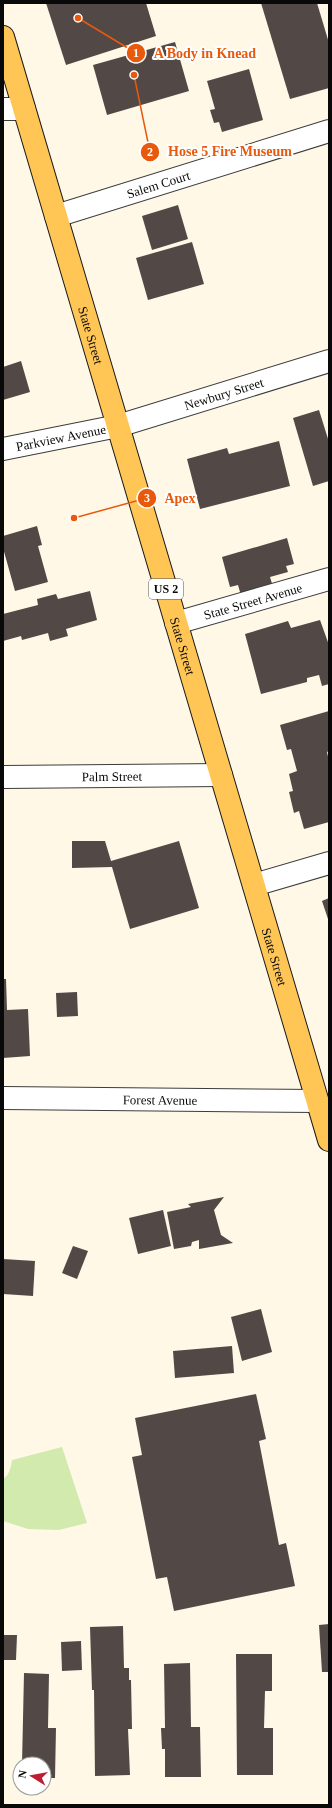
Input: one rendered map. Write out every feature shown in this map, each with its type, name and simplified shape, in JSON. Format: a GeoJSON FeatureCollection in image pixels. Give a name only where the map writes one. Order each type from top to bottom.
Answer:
{"type":"FeatureCollection","features":[{"type":"Feature","properties":{"kind":"main road","name":"State Street"},"geometry":{"type":"LineString","coordinates":[[3,37],[329,1140]]}},
{"type":"Feature","properties":{"kind":"street"},"geometry":{"type":"LineString","coordinates":[[3,109],[24,109]]}},
{"type":"Feature","properties":{"kind":"street","name":"Salem Court"},"geometry":{"type":"LineString","coordinates":[[56,216],[329,131]]}},
{"type":"Feature","properties":{"kind":"street","name":"Newbury Street"},"geometry":{"type":"LineString","coordinates":[[118,426],[329,361]]}},
{"type":"Feature","properties":{"kind":"street","name":"Parkview Avenue"},"geometry":{"type":"LineString","coordinates":[[3,449],[118,426]]}},
{"type":"Feature","properties":{"kind":"street","name":"State Street Avenue"},"geometry":{"type":"LineString","coordinates":[[176,623],[329,579]]}},
{"type":"Feature","properties":{"kind":"street","name":"Palm Street"},"geometry":{"type":"LineString","coordinates":[[3,777],[221,775]]}},
{"type":"Feature","properties":{"kind":"street"},"geometry":{"type":"LineString","coordinates":[[254,885],[329,863]]}},
{"type":"Feature","properties":{"kind":"street","name":"Forest Avenue"},"geometry":{"type":"LineString","coordinates":[[3,1098],[317,1101]]}},
{"type":"Feature","properties":{"kind":"green space"},"geometry":{"type":"Polygon","coordinates":[[[62,1447],[87,1523],[59,1530],[28,1529],[3,1521],[3,1479],[8,1474],[12,1460],[62,1447]]]}},
{"type":"Feature","properties":{"kind":"building"},"geometry":{"type":"Polygon","coordinates":[[[46,3],[146,3],[156,36],[66,65],[46,3]]]}},
{"type":"Feature","properties":{"kind":"building"},"geometry":{"type":"Polygon","coordinates":[[[261,3],[317,3],[329,43],[329,88],[290,99],[261,3]]]}},
{"type":"Feature","properties":{"kind":"building"},"geometry":{"type":"Polygon","coordinates":[[[175,42],[189,91],[107,115],[93,65],[175,42]]]}},
{"type":"Feature","properties":{"kind":"building"},"geometry":{"type":"Polygon","coordinates":[[[249,69],[263,120],[222,132],[219,122],[214,123],[210,110],[215,109],[207,81],[249,69]]]}},
{"type":"Feature","properties":{"kind":"building"},"geometry":{"type":"Polygon","coordinates":[[[178,205],[188,239],[152,250],[142,216],[178,205]]]}},
{"type":"Feature","properties":{"kind":"building"},"geometry":{"type":"Polygon","coordinates":[[[192,242],[204,284],[148,300],[136,258],[192,242]]]}},
{"type":"Feature","properties":{"kind":"building"},"geometry":{"type":"Polygon","coordinates":[[[21,361],[30,392],[3,400],[3,367],[21,361]]]}},
{"type":"Feature","properties":{"kind":"building"},"geometry":{"type":"Polygon","coordinates":[[[319,410],[329,442],[329,481],[313,486],[293,418],[319,410]]]}},
{"type":"Feature","properties":{"kind":"building"},"geometry":{"type":"Polygon","coordinates":[[[279,441],[290,486],[200,509],[187,459],[227,448],[229,454],[279,441]]]}},
{"type":"Feature","properties":{"kind":"building"},"geometry":{"type":"Polygon","coordinates":[[[37,526],[42,545],[38,546],[48,582],[15,591],[3,548],[3,536],[37,526]]]}},
{"type":"Feature","properties":{"kind":"building"},"geometry":{"type":"Polygon","coordinates":[[[287,538],[294,564],[286,566],[288,572],[270,577],[274,590],[242,599],[238,585],[230,587],[222,557],[287,538]]]}},
{"type":"Feature","properties":{"kind":"building"},"geometry":{"type":"Polygon","coordinates":[[[90,591],[97,620],[66,629],[68,636],[50,641],[48,633],[22,640],[21,636],[3,641],[3,614],[38,605],[37,599],[56,594],[58,599],[90,591]]]}},
{"type":"Feature","properties":{"kind":"building"},"geometry":{"type":"Polygon","coordinates":[[[320,620],[329,645],[329,684],[322,686],[319,675],[307,678],[307,682],[261,694],[245,634],[288,621],[291,628],[320,620]]]}},
{"type":"Feature","properties":{"kind":"building"},"geometry":{"type":"Polygon","coordinates":[[[329,711],[329,751],[327,752],[329,761],[329,822],[304,829],[299,811],[294,813],[289,792],[293,791],[289,774],[297,771],[291,749],[287,750],[280,725],[329,711]]]}},
{"type":"Feature","properties":{"kind":"building"},"geometry":{"type":"Polygon","coordinates":[[[72,841],[105,841],[111,861],[179,841],[199,908],[130,929],[112,867],[72,868],[72,841]]]}},
{"type":"Feature","properties":{"kind":"building"},"geometry":{"type":"Polygon","coordinates":[[[329,898],[329,922],[322,901],[329,898]]]}},
{"type":"Feature","properties":{"kind":"building"},"geometry":{"type":"Polygon","coordinates":[[[3,979],[6,979],[7,1010],[28,1009],[30,1056],[3,1058],[3,979]]]}},
{"type":"Feature","properties":{"kind":"building"},"geometry":{"type":"Polygon","coordinates":[[[77,992],[78,1016],[57,1017],[56,993],[77,992]]]}},
{"type":"Feature","properties":{"kind":"building"},"geometry":{"type":"Polygon","coordinates":[[[224,1197],[214,1210],[221,1235],[233,1243],[199,1249],[199,1240],[192,1242],[191,1246],[174,1249],[167,1212],[191,1207],[188,1204],[224,1197]]]}},
{"type":"Feature","properties":{"kind":"building"},"geometry":{"type":"Polygon","coordinates":[[[163,1210],[171,1246],[138,1254],[129,1218],[163,1210]]]}},
{"type":"Feature","properties":{"kind":"building"},"geometry":{"type":"Polygon","coordinates":[[[73,1246],[88,1251],[77,1279],[62,1273],[73,1246]]]}},
{"type":"Feature","properties":{"kind":"building"},"geometry":{"type":"Polygon","coordinates":[[[3,1259],[35,1261],[33,1296],[3,1294],[3,1259]]]}},
{"type":"Feature","properties":{"kind":"building"},"geometry":{"type":"Polygon","coordinates":[[[261,1309],[272,1352],[242,1361],[231,1317],[261,1309]]]}},
{"type":"Feature","properties":{"kind":"building"},"geometry":{"type":"Polygon","coordinates":[[[232,1346],[234,1373],[175,1378],[173,1351],[232,1346]]]}},
{"type":"Feature","properties":{"kind":"building"},"geometry":{"type":"Polygon","coordinates":[[[256,1394],[266,1439],[259,1441],[279,1545],[286,1543],[295,1586],[174,1611],[167,1577],[156,1579],[132,1457],[142,1455],[135,1418],[256,1394]]]}},
{"type":"Feature","properties":{"kind":"building"},"geometry":{"type":"Polygon","coordinates":[[[329,1624],[329,1672],[322,1672],[319,1625],[329,1624]]]}},
{"type":"Feature","properties":{"kind":"building"},"geometry":{"type":"Polygon","coordinates":[[[123,1626],[124,1668],[129,1668],[129,1680],[131,1680],[132,1729],[128,1729],[130,1775],[95,1776],[94,1690],[92,1690],[90,1627],[123,1626]]]}},
{"type":"Feature","properties":{"kind":"building"},"geometry":{"type":"Polygon","coordinates":[[[3,1635],[17,1635],[16,1660],[3,1660],[3,1635]]]}},
{"type":"Feature","properties":{"kind":"building"},"geometry":{"type":"Polygon","coordinates":[[[81,1641],[82,1670],[62,1671],[61,1642],[81,1641]]]}},
{"type":"Feature","properties":{"kind":"building"},"geometry":{"type":"Polygon","coordinates":[[[236,1654],[272,1654],[272,1691],[265,1691],[264,1728],[273,1728],[273,1775],[237,1775],[236,1654]]]}},
{"type":"Feature","properties":{"kind":"building"},"geometry":{"type":"Polygon","coordinates":[[[190,1663],[191,1727],[200,1727],[201,1777],[165,1777],[165,1749],[162,1749],[161,1728],[165,1728],[164,1664],[190,1663]]]}},
{"type":"Feature","properties":{"kind":"building"},"geometry":{"type":"Polygon","coordinates":[[[24,1673],[49,1674],[48,1728],[56,1728],[55,1778],[52,1778],[52,1756],[22,1756],[24,1673]]]}},
{"type":"Feature","properties":{"kind":"place","name":"A Body in Knead"},"geometry":{"type":"Point","coordinates":[78,18]}},
{"type":"Feature","properties":{"kind":"place","name":"Hose 5 Fire Museum"},"geometry":{"type":"Point","coordinates":[134,75]}},
{"type":"Feature","properties":{"kind":"place","name":"Apex"},"geometry":{"type":"Point","coordinates":[74,518]}}]}
